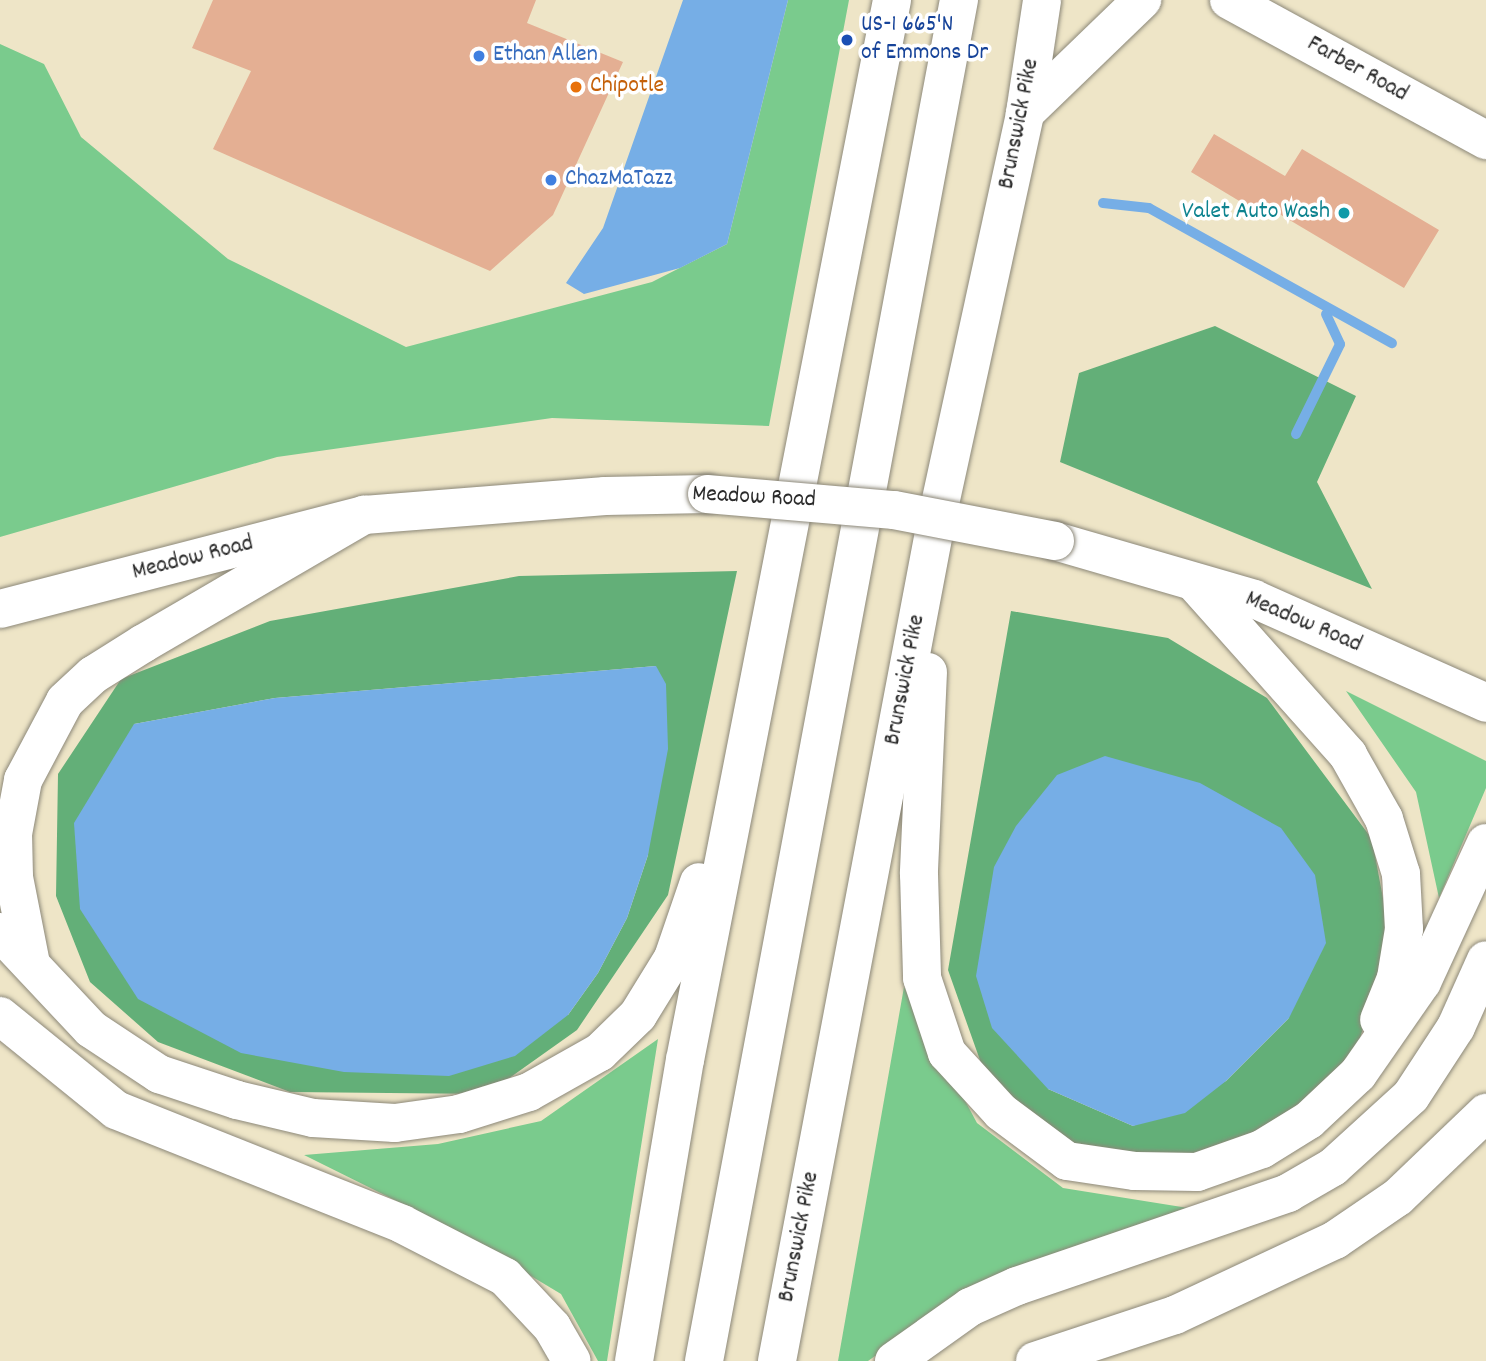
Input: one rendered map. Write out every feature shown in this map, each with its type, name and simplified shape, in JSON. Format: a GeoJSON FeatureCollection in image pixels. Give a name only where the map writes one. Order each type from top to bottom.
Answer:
{"type":"FeatureCollection","features":[{"type":"Feature","properties":{"kind":"main road"},"geometry":{"type":"LineString","coordinates":[[634,1361],[685,1060],[892,0]]}},
{"type":"Feature","properties":{"kind":"main road"},"geometry":{"type":"LineString","coordinates":[[704,1361],[959,0]]}},
{"type":"Feature","properties":{"kind":"main road","name":"Brunswick Pike"},"geometry":{"type":"LineString","coordinates":[[777,1361],[935,527],[1025,113],[1042,0]]}},
{"type":"Feature","properties":{"kind":"main road"},"geometry":{"type":"LineString","coordinates":[[1025,113],[1142,0]]}},
{"type":"Feature","properties":{"kind":"main road","name":"Farber Road"},"geometry":{"type":"LineString","coordinates":[[1229,0],[1485,139]]}},
{"type":"Feature","properties":{"kind":"main road","name":"Meadow Road"},"geometry":{"type":"LineString","coordinates":[[0,609],[364,515],[605,496],[707,494],[894,510],[1055,541],[1254,599],[1486,703]]}},
{"type":"Feature","properties":{"kind":"main road"},"geometry":{"type":"LineString","coordinates":[[33,970],[14,877],[13,834],[23,780],[65,701],[93,675],[144,643],[364,515]]}},
{"type":"Feature","properties":{"kind":"main road"},"geometry":{"type":"LineString","coordinates":[[935,527],[919,874],[922,978],[947,1053],[1001,1112],[1039,1144],[1068,1161],[1135,1171],[1197,1172],[1262,1149],[1309,1120],[1358,1074],[1423,982],[1486,843]]}},
{"type":"Feature","properties":{"kind":"main road"},"geometry":{"type":"LineString","coordinates":[[1194,582],[1348,755],[1384,819],[1401,874],[1404,929],[1396,978],[1358,1074]]}},
{"type":"Feature","properties":{"kind":"main road"},"geometry":{"type":"LineString","coordinates":[[0,932],[91,1029],[159,1074],[237,1100],[313,1118],[395,1123],[460,1114],[529,1092],[600,1052],[638,1015],[674,958],[748,738]]}},
{"type":"Feature","properties":{"kind":"main road"},"geometry":{"type":"LineString","coordinates":[[894,1361],[970,1307],[1017,1286],[1289,1193],[1333,1167],[1411,1096],[1455,1027],[1486,960]]}},
{"type":"Feature","properties":{"kind":"main road"},"geometry":{"type":"LineString","coordinates":[[0,1016],[116,1110],[402,1224],[505,1277],[552,1327],[572,1361]]}},
{"type":"Feature","properties":{"kind":"main road"},"geometry":{"type":"LineString","coordinates":[[1035,1361],[1175,1315],[1335,1240],[1398,1197],[1486,1113]]}},
{"type":"Feature","properties":{"kind":"green space"},"geometry":{"type":"Polygon","coordinates":[[[788,0],[849,0],[769,426],[552,418],[277,457],[0,537],[0,44],[44,64],[81,137],[228,259],[406,347],[652,282],[727,244],[788,0]]]}},
{"type":"Feature","properties":{"kind":"green space"},"geometry":{"type":"Polygon","coordinates":[[[1215,326],[1356,396],[1317,482],[1372,589],[1060,462],[1079,373],[1215,326]]]}},
{"type":"Feature","properties":{"kind":"green space"},"geometry":{"type":"Polygon","coordinates":[[[737,571],[668,895],[577,1030],[487,1094],[290,1092],[158,1042],[90,982],[56,896],[58,774],[121,679],[270,621],[519,576],[737,571]],[[656,666],[275,698],[134,724],[568,1015],[598,973],[627,918],[648,855],[656,666]]]}},
{"type":"Feature","properties":{"kind":"green space"},"geometry":{"type":"Polygon","coordinates":[[[1011,611],[1168,638],[1267,698],[1372,839],[1390,936],[1354,1059],[1280,1127],[1180,1159],[1080,1150],[987,1080],[948,970],[1011,611]],[[1289,1018],[1048,1089],[1133,1126],[1226,1081],[1289,1018]]]}},
{"type":"Feature","properties":{"kind":"green space"},"geometry":{"type":"Polygon","coordinates":[[[1346,691],[1486,761],[1486,788],[1439,898],[1416,792],[1346,691]]]}},
{"type":"Feature","properties":{"kind":"green space"},"geometry":{"type":"Polygon","coordinates":[[[904,987],[977,1123],[1063,1188],[1188,1208],[958,1297],[868,1361],[838,1361],[904,987]]]}},
{"type":"Feature","properties":{"kind":"green space"},"geometry":{"type":"Polygon","coordinates":[[[658,1039],[607,1361],[598,1361],[561,1294],[451,1228],[304,1155],[438,1144],[541,1121],[658,1039]]]}},
{"type":"Feature","properties":{"kind":"water"},"geometry":{"type":"Polygon","coordinates":[[[683,0],[788,0],[727,244],[680,268],[584,294],[566,283],[603,228],[683,0]]]}},
{"type":"Feature","properties":{"kind":"water"},"geometry":{"type":"Polygon","coordinates":[[[656,666],[666,684],[668,749],[648,855],[627,918],[598,973],[568,1015],[515,1056],[449,1076],[344,1072],[241,1053],[138,999],[80,909],[74,823],[134,724],[275,698],[656,666]]]}},
{"type":"Feature","properties":{"kind":"water"},"geometry":{"type":"Polygon","coordinates":[[[1105,756],[1200,783],[1281,828],[1315,875],[1326,943],[1289,1018],[1226,1081],[1185,1113],[1133,1126],[1048,1089],[992,1028],[976,976],[994,867],[1016,826],[1057,775],[1105,756]]]}},
{"type":"Feature","properties":{"kind":"building"},"geometry":{"type":"Polygon","coordinates":[[[213,0],[536,0],[527,23],[623,62],[553,215],[490,271],[213,149],[251,71],[192,48],[213,0]]]}},
{"type":"Feature","properties":{"kind":"building","name":"Valet Auto Wash"},"geometry":{"type":"Polygon","coordinates":[[[1214,134],[1285,176],[1302,149],[1439,230],[1404,288],[1271,209],[1266,217],[1191,172],[1214,134]]]}},
{"type":"Feature","properties":{"kind":"waterway"},"geometry":{"type":"LineString","coordinates":[[1103,203],[1149,208],[1392,343]]}},
{"type":"Feature","properties":{"kind":"waterway"},"geometry":{"type":"LineString","coordinates":[[1296,434],[1340,344],[1326,314]]}},
{"type":"Feature","properties":{"kind":"place","name":"US-1 665'N of Emmons Dr"},"geometry":{"type":"Point","coordinates":[847,40]}},
{"type":"Feature","properties":{"kind":"place","name":"Ethan Allen"},"geometry":{"type":"Point","coordinates":[479,56]}},
{"type":"Feature","properties":{"kind":"place","name":"Chipotle"},"geometry":{"type":"Point","coordinates":[576,87]}},
{"type":"Feature","properties":{"kind":"place","name":"ChazMaTazz"},"geometry":{"type":"Point","coordinates":[551,180]}},
{"type":"Feature","properties":{"kind":"place","name":"Valet Auto Wash"},"geometry":{"type":"Point","coordinates":[1344,213]}}]}
